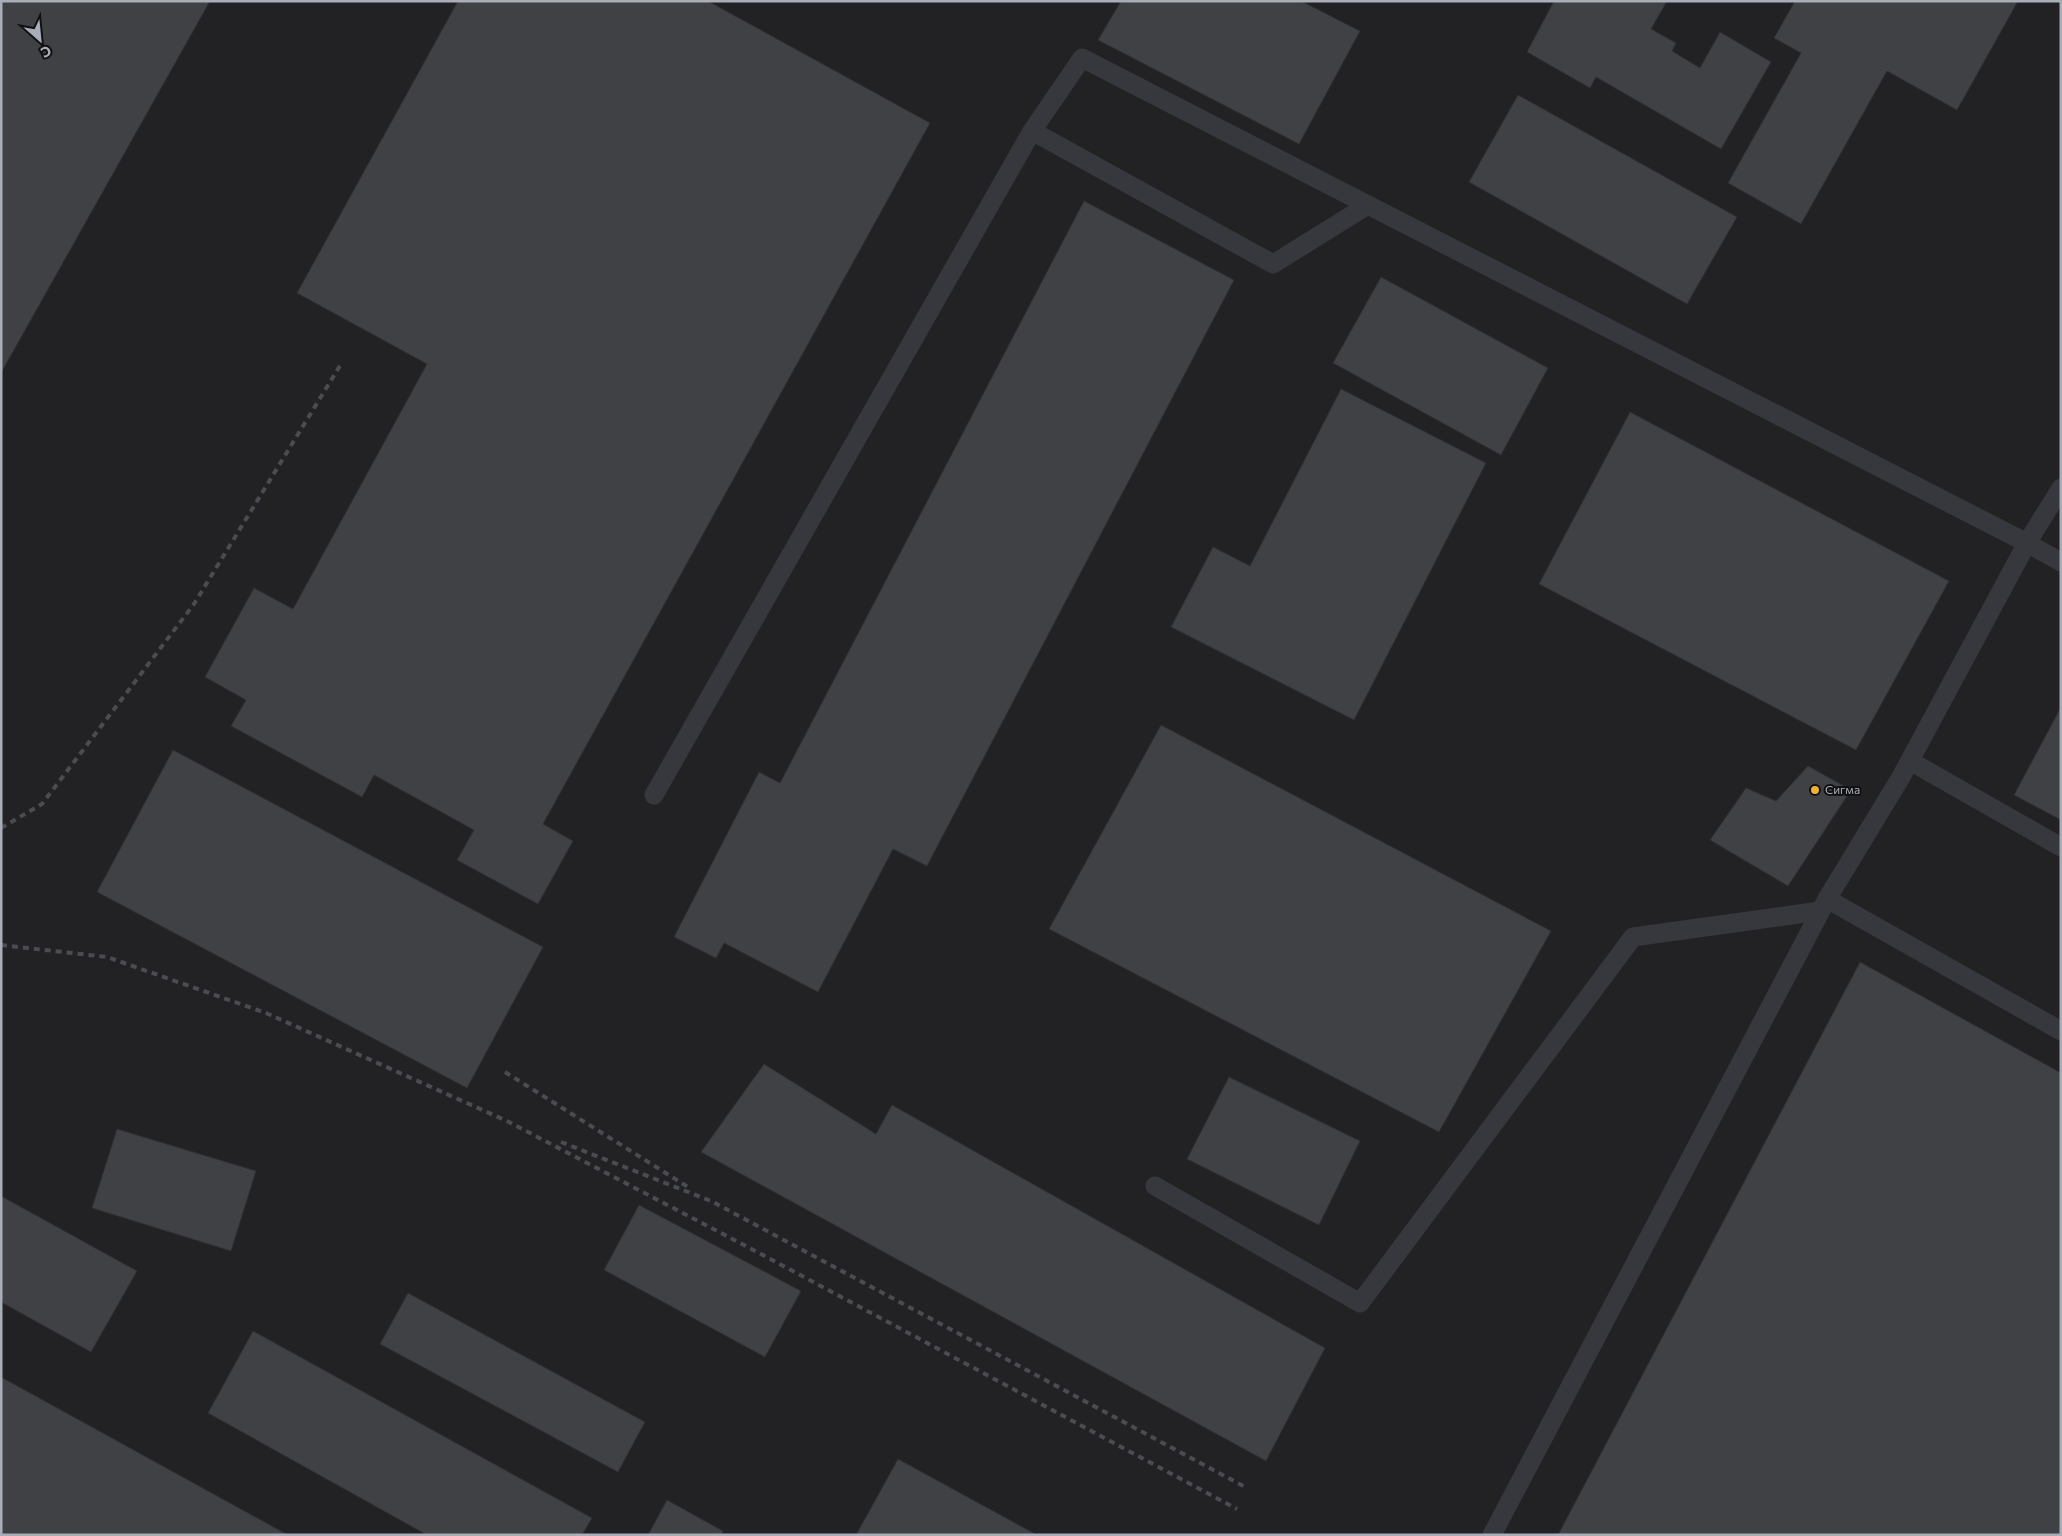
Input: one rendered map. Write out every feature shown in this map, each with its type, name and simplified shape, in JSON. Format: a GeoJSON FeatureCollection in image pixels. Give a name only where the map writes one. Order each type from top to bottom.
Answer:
{"type":"FeatureCollection","features":[{"type":"Feature","properties":{"kind":"lane"},"geometry":{"type":"LineString","coordinates":[[654,795],[1032,131],[1082,58],[2061,562]]}},
{"type":"Feature","properties":{"kind":"lane"},"geometry":{"type":"LineString","coordinates":[[1032,131],[1273,264],[1368,205]]}},
{"type":"Feature","properties":{"kind":"lane"},"geometry":{"type":"LineString","coordinates":[[1492,1535],[1824,905],[1910,761],[2027,543],[2061,488]]}},
{"type":"Feature","properties":{"kind":"lane"},"geometry":{"type":"LineString","coordinates":[[1910,761],[2061,847]]}},
{"type":"Feature","properties":{"kind":"lane"},"geometry":{"type":"LineString","coordinates":[[1155,1186],[1360,1303],[1633,937],[1824,905],[2061,1031]]}},
{"type":"Feature","properties":{"kind":"shaded area"},"geometry":{"type":"Polygon","coordinates":[[[1,1],[2061,1],[2061,1535],[1,1535],[1,1]]]}},
{"type":"Feature","properties":{"kind":"building"},"geometry":{"type":"Polygon","coordinates":[[[1,1],[210,1],[1,373],[1,1]]]}},
{"type":"Feature","properties":{"kind":"building"},"geometry":{"type":"Polygon","coordinates":[[[458,1],[708,1],[930,123],[543,824],[573,841],[538,904],[457,860],[474,830],[374,775],[362,797],[231,726],[246,700],[205,677],[254,588],[293,609],[427,364],[297,293],[458,1]]]}},
{"type":"Feature","properties":{"kind":"building"},"geometry":{"type":"Polygon","coordinates":[[[1121,1],[1301,1],[1360,31],[1299,144],[1098,40],[1121,1]]]}},
{"type":"Feature","properties":{"kind":"building"},"geometry":{"type":"Polygon","coordinates":[[[1554,1],[1667,1],[1651,29],[1676,43],[1672,51],[1700,68],[1720,32],[1771,62],[1721,149],[1596,77],[1590,88],[1527,52],[1554,1]]]}},
{"type":"Feature","properties":{"kind":"building"},"geometry":{"type":"Polygon","coordinates":[[[1795,1],[2018,1],[1957,110],[1887,71],[1801,224],[1728,183],[1801,53],[1774,38],[1795,1]]]}},
{"type":"Feature","properties":{"kind":"building"},"geometry":{"type":"Polygon","coordinates":[[[1518,95],[1737,217],[1687,304],[1469,182],[1518,95]]]}},
{"type":"Feature","properties":{"kind":"building"},"geometry":{"type":"Polygon","coordinates":[[[1084,201],[1234,280],[927,866],[893,849],[818,992],[724,943],[716,958],[674,937],[759,772],[780,783],[1084,201]]]}},
{"type":"Feature","properties":{"kind":"building"},"geometry":{"type":"Polygon","coordinates":[[[1381,277],[1548,368],[1501,455],[1333,363],[1381,277]]]}},
{"type":"Feature","properties":{"kind":"building"},"geometry":{"type":"Polygon","coordinates":[[[1341,389],[1486,463],[1354,720],[1171,627],[1213,547],[1250,566],[1341,389]]]}},
{"type":"Feature","properties":{"kind":"building"},"geometry":{"type":"Polygon","coordinates":[[[1630,412],[1949,581],[1856,750],[1539,584],[1630,412]]]}},
{"type":"Feature","properties":{"kind":"building"},"geometry":{"type":"Polygon","coordinates":[[[2061,709],[2061,820],[2014,795],[2061,709]]]}},
{"type":"Feature","properties":{"kind":"building"},"geometry":{"type":"Polygon","coordinates":[[[1161,725],[1551,931],[1439,1132],[1049,929],[1161,725]]]}},
{"type":"Feature","properties":{"kind":"building"},"geometry":{"type":"Polygon","coordinates":[[[173,750],[543,947],[467,1088],[97,892],[173,750]]]}},
{"type":"Feature","properties":{"kind":"building"},"geometry":{"type":"Polygon","coordinates":[[[1808,766],[1851,790],[1788,886],[1710,840],[1746,788],[1776,801],[1808,766]]]}},
{"type":"Feature","properties":{"kind":"building"},"geometry":{"type":"Polygon","coordinates":[[[1860,962],[2061,1073],[2061,1535],[1558,1535],[1860,962]]]}},
{"type":"Feature","properties":{"kind":"building"},"geometry":{"type":"Polygon","coordinates":[[[764,1064],[876,1134],[892,1105],[1325,1348],[1266,1461],[701,1152],[764,1064]]]}},
{"type":"Feature","properties":{"kind":"building"},"geometry":{"type":"Polygon","coordinates":[[[1229,1077],[1360,1141],[1319,1225],[1187,1159],[1229,1077]]]}},
{"type":"Feature","properties":{"kind":"building"},"geometry":{"type":"Polygon","coordinates":[[[117,1129],[256,1171],[231,1251],[92,1208],[117,1129]]]}},
{"type":"Feature","properties":{"kind":"building"},"geometry":{"type":"Polygon","coordinates":[[[1,1196],[137,1271],[91,1352],[1,1302],[1,1196]]]}},
{"type":"Feature","properties":{"kind":"building"},"geometry":{"type":"Polygon","coordinates":[[[639,1205],[801,1291],[765,1357],[604,1270],[639,1205]]]}},
{"type":"Feature","properties":{"kind":"building"},"geometry":{"type":"Polygon","coordinates":[[[408,1293],[645,1422],[618,1472],[380,1344],[408,1293]]]}},
{"type":"Feature","properties":{"kind":"building"},"geometry":{"type":"Polygon","coordinates":[[[253,1331],[592,1518],[582,1535],[427,1535],[208,1413],[253,1331]]]}},
{"type":"Feature","properties":{"kind":"building"},"geometry":{"type":"Polygon","coordinates":[[[1,1377],[288,1535],[1,1535],[1,1377]]]}},
{"type":"Feature","properties":{"kind":"building"},"geometry":{"type":"Polygon","coordinates":[[[898,1459],[1037,1535],[856,1535],[898,1459]]]}},
{"type":"Feature","properties":{"kind":"building"},"geometry":{"type":"Polygon","coordinates":[[[667,1500],[723,1531],[721,1535],[648,1535],[667,1500]]]}},
{"type":"Feature","properties":{"kind":"railway"},"geometry":{"type":"LineString","coordinates":[[1,828],[42,804],[194,604],[341,364]]}},
{"type":"Feature","properties":{"kind":"railway"},"geometry":{"type":"LineString","coordinates":[[1,945],[107,957],[266,1013],[507,1121],[761,1254],[1237,1509]]}},
{"type":"Feature","properties":{"kind":"railway"},"geometry":{"type":"LineString","coordinates":[[505,1072],[688,1187]]}},
{"type":"Feature","properties":{"kind":"railway"},"geometry":{"type":"LineString","coordinates":[[561,1142],[711,1201],[1247,1488]]}},
{"type":"Feature","properties":{"kind":"place","name":"Сигма"},"geometry":{"type":"Point","coordinates":[1815,790]}}]}
